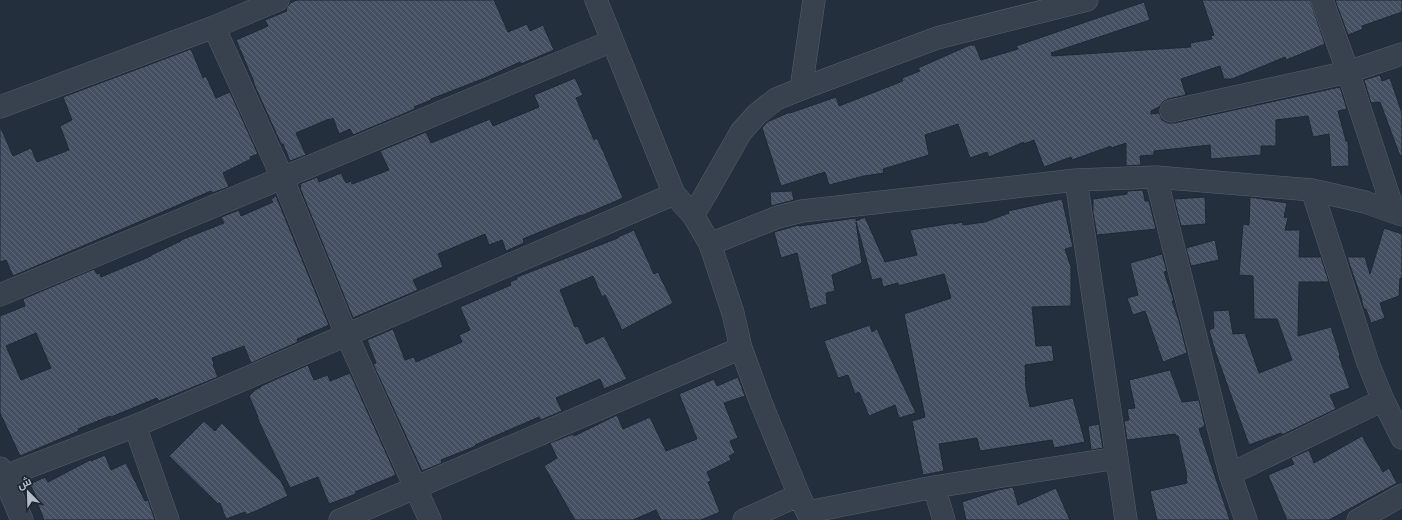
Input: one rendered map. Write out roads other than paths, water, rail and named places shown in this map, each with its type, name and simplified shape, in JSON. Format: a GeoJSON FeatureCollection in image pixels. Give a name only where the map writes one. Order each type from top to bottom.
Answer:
{"type":"FeatureCollection","features":[{"type":"Feature","properties":{"kind":"street"},"geometry":{"type":"LineString","coordinates":[[0,106],[214,28],[278,0]]}},
{"type":"Feature","properties":{"kind":"street"},"geometry":{"type":"LineString","coordinates":[[596,0],[674,194],[693,215],[710,244],[733,313],[741,348],[760,400],[806,509]]}},
{"type":"Feature","properties":{"kind":"street"},"geometry":{"type":"LineString","coordinates":[[801,89],[814,0]]}},
{"type":"Feature","properties":{"kind":"street"},"geometry":{"type":"LineString","coordinates":[[693,215],[741,132],[757,114],[776,99],[937,38],[1086,0]]}},
{"type":"Feature","properties":{"kind":"street"},"geometry":{"type":"LineString","coordinates":[[1322,0],[1398,213]]}},
{"type":"Feature","properties":{"kind":"street"},"geometry":{"type":"LineString","coordinates":[[214,28],[282,177],[347,336],[430,520]]}},
{"type":"Feature","properties":{"kind":"street"},"geometry":{"type":"LineString","coordinates":[[0,295],[612,41]]}},
{"type":"Feature","properties":{"kind":"street"},"geometry":{"type":"LineString","coordinates":[[1171,111],[1348,72],[1402,54]]}},
{"type":"Feature","properties":{"kind":"street"},"geometry":{"type":"LineString","coordinates":[[710,244],[778,217],[802,211],[1076,180],[1156,177],[1312,190],[1364,202],[1398,213]]}},
{"type":"Feature","properties":{"kind":"street"},"geometry":{"type":"LineString","coordinates":[[1156,177],[1230,474],[1246,520]]}},
{"type":"Feature","properties":{"kind":"street"},"geometry":{"type":"LineString","coordinates":[[1076,180],[1126,520]]}},
{"type":"Feature","properties":{"kind":"street"},"geometry":{"type":"LineString","coordinates":[[1312,190],[1368,363],[1383,400],[1402,438]]}},
{"type":"Feature","properties":{"kind":"street"},"geometry":{"type":"LineString","coordinates":[[22,520],[1,474],[136,426],[674,194]]}},
{"type":"Feature","properties":{"kind":"street"},"geometry":{"type":"LineString","coordinates":[[340,520],[741,348]]}},
{"type":"Feature","properties":{"kind":"street"},"geometry":{"type":"LineString","coordinates":[[1230,474],[1383,400]]}},
{"type":"Feature","properties":{"kind":"street"},"geometry":{"type":"LineString","coordinates":[[136,426],[168,520]]}},
{"type":"Feature","properties":{"kind":"street"},"geometry":{"type":"LineString","coordinates":[[744,520],[934,487],[1117,458]]}},
{"type":"Feature","properties":{"kind":"street"},"geometry":{"type":"LineString","coordinates":[[934,487],[944,520]]}},
{"type":"Feature","properties":{"kind":"street"},"geometry":{"type":"LineString","coordinates":[[1358,520],[1402,495]]}}]}
